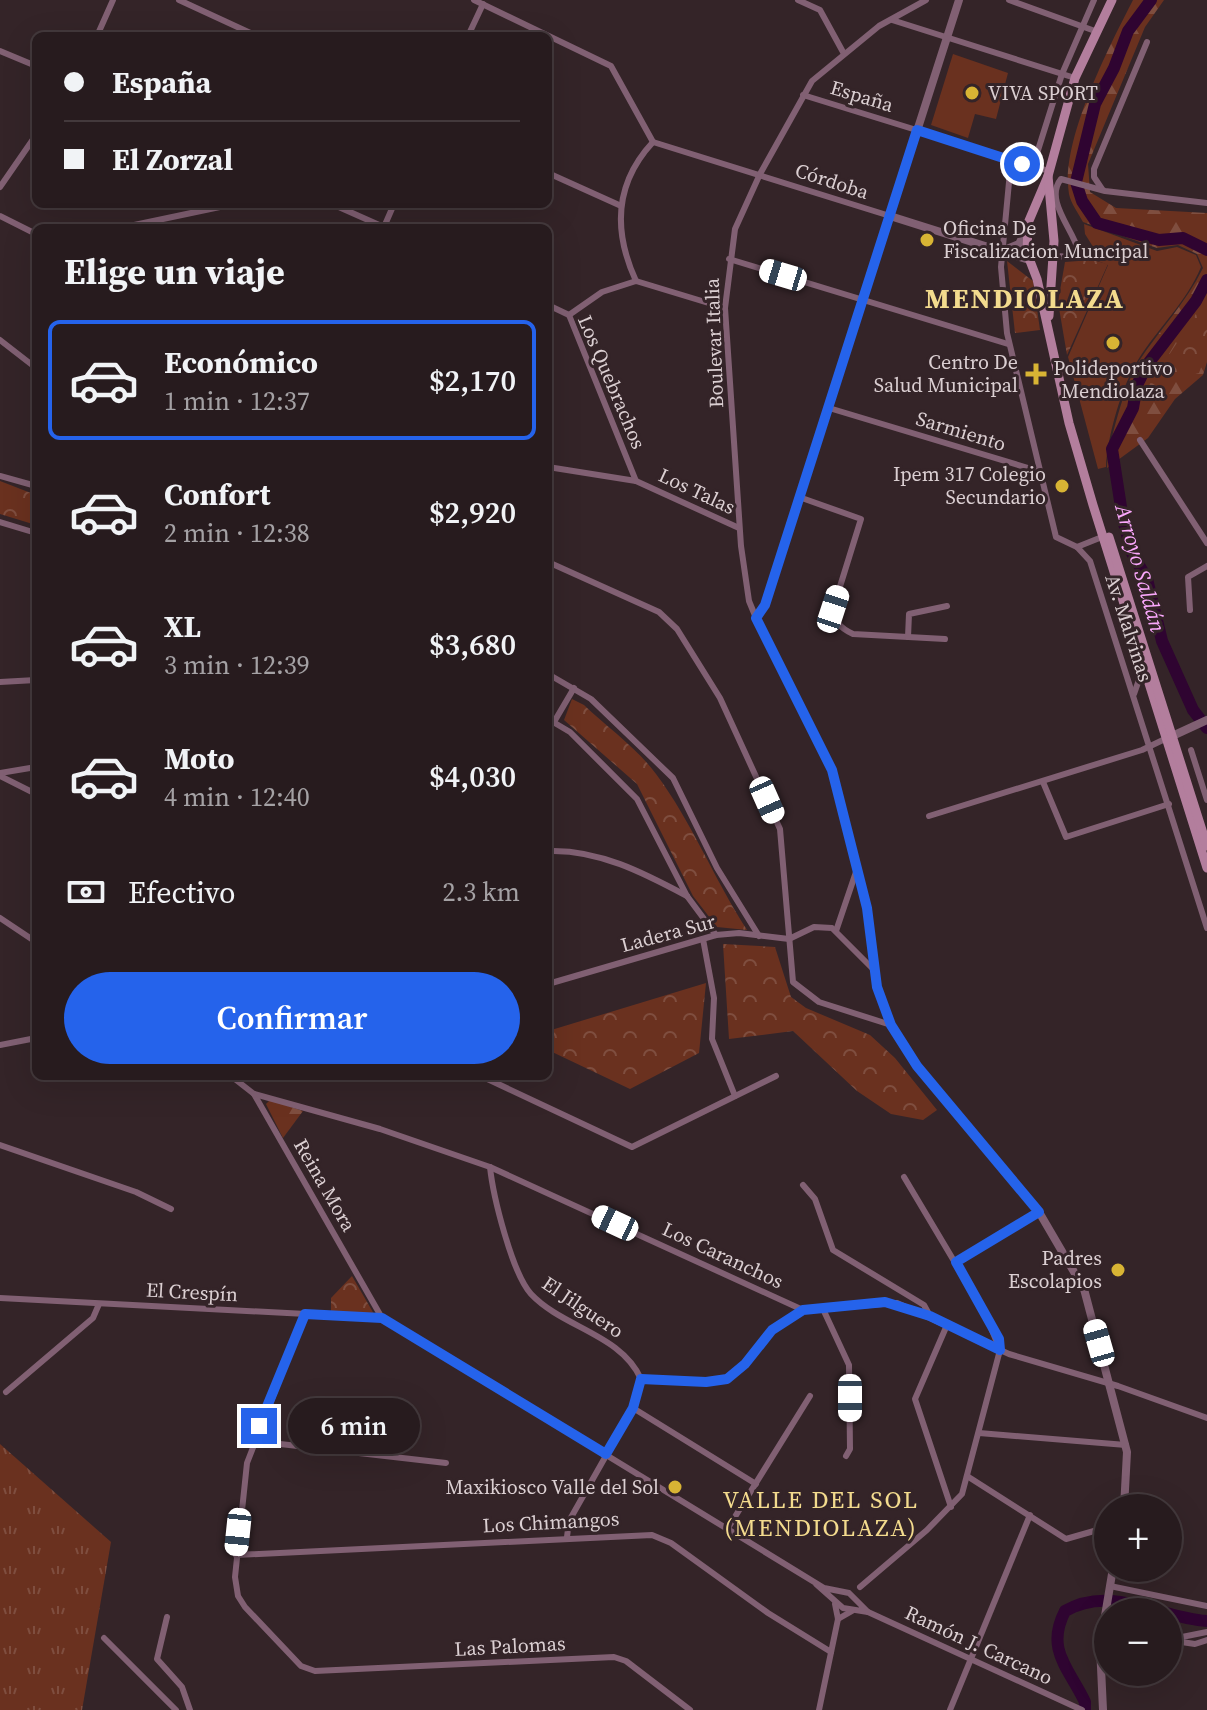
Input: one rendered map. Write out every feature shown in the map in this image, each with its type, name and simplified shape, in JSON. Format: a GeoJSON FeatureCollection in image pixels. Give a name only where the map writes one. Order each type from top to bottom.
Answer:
{"type":"FeatureCollection","features":[{"type":"Feature","properties":{"kind":"main road"},"geometry":{"type":"LineString","coordinates":[[1112,0],[1075,78],[1049,174],[1027,226],[1029,260],[1037,279],[1068,412],[1123,605],[1207,846]]}},
{"type":"Feature","properties":{"kind":"main road"},"geometry":{"type":"LineString","coordinates":[[1049,174],[1052,222],[1049,332]]}},
{"type":"Feature","properties":{"kind":"main road"},"geometry":{"type":"LineString","coordinates":[[1027,226],[1040,216],[1052,222]]}},
{"type":"Feature","properties":{"kind":"main road"},"geometry":{"type":"LineString","coordinates":[[1029,260],[1040,265],[1052,258]]}},
{"type":"Feature","properties":{"kind":"main road"},"geometry":{"type":"LineString","coordinates":[[1068,412],[1207,868]]}},
{"type":"Feature","properties":{"kind":"street"},"geometry":{"type":"LineString","coordinates":[[99,32],[113,0]]}},
{"type":"Feature","properties":{"kind":"street"},"geometry":{"type":"LineString","coordinates":[[179,0],[248,32]]}},
{"type":"Feature","properties":{"kind":"street"},"geometry":{"type":"LineString","coordinates":[[474,0],[541,32]]}},
{"type":"Feature","properties":{"kind":"street"},"geometry":{"type":"LineString","coordinates":[[798,0],[820,10],[843,52]]}},
{"type":"Feature","properties":{"kind":"street","name":"Boulevar Italia"},"geometry":{"type":"LineString","coordinates":[[756,618],[749,601],[739,528],[725,308],[729,259],[739,218],[803,95],[843,52],[891,19],[926,0]]}},
{"type":"Feature","properties":{"kind":"street"},"geometry":{"type":"LineString","coordinates":[[959,0],[765,605],[756,618],[832,770],[869,918],[874,970],[891,1025],[917,1066],[1039,1212],[1078,1276],[1126,1445],[1126,1494]]}},
{"type":"Feature","properties":{"kind":"street"},"geometry":{"type":"LineString","coordinates":[[1009,0],[1095,31]]}},
{"type":"Feature","properties":{"kind":"street"},"geometry":{"type":"LineString","coordinates":[[1033,166],[1080,25],[1094,0]]}},
{"type":"Feature","properties":{"kind":"street"},"geometry":{"type":"LineString","coordinates":[[470,32],[483,4]]}},
{"type":"Feature","properties":{"kind":"street"},"geometry":{"type":"LineString","coordinates":[[891,19],[1075,78]]}},
{"type":"Feature","properties":{"kind":"street"},"geometry":{"type":"LineString","coordinates":[[552,37],[611,66],[653,142],[619,205],[622,250],[636,281]]}},
{"type":"Feature","properties":{"kind":"street"},"geometry":{"type":"LineString","coordinates":[[1105,191],[1094,177],[1094,169],[1147,42]]}},
{"type":"Feature","properties":{"kind":"street"},"geometry":{"type":"LineString","coordinates":[[0,51],[32,64]]}},
{"type":"Feature","properties":{"kind":"street","name":"España"},"geometry":{"type":"LineString","coordinates":[[803,95],[1033,166],[1049,174]]}},
{"type":"Feature","properties":{"kind":"street"},"geometry":{"type":"LineString","coordinates":[[0,187],[32,141]]}},
{"type":"Feature","properties":{"kind":"street","name":"Córdoba"},"geometry":{"type":"LineString","coordinates":[[653,142],[1029,260]]}},
{"type":"Feature","properties":{"kind":"street","name":"Av. Malvinas"},"geometry":{"type":"LineString","coordinates":[[1011,161],[1002,251],[1008,344],[1038,471],[1056,537],[1077,547],[1090,561],[1207,928]]}},
{"type":"Feature","properties":{"kind":"street"},"geometry":{"type":"LineString","coordinates":[[552,175],[619,205]]}},
{"type":"Feature","properties":{"kind":"street"},"geometry":{"type":"LineString","coordinates":[[1052,258],[1077,257],[1076,241],[1056,196],[1058,181],[1122,194],[1207,203]]}},
{"type":"Feature","properties":{"kind":"street"},"geometry":{"type":"LineString","coordinates":[[139,224],[215,208]]}},
{"type":"Feature","properties":{"kind":"street"},"geometry":{"type":"LineString","coordinates":[[341,208],[378,224]]}},
{"type":"Feature","properties":{"kind":"street"},"geometry":{"type":"LineString","coordinates":[[0,216],[32,232]]}},
{"type":"Feature","properties":{"kind":"street"},"geometry":{"type":"LineString","coordinates":[[1002,251],[1019,244],[1027,226]]}},
{"type":"Feature","properties":{"kind":"street"},"geometry":{"type":"LineString","coordinates":[[729,259],[1008,344]]}},
{"type":"Feature","properties":{"kind":"street"},"geometry":{"type":"LineString","coordinates":[[569,315],[602,292],[636,281],[725,308]]}},
{"type":"Feature","properties":{"kind":"street","name":"Los Quebrachos"},"geometry":{"type":"LineString","coordinates":[[552,307],[569,315],[636,481]]}},
{"type":"Feature","properties":{"kind":"street"},"geometry":{"type":"LineString","coordinates":[[0,340],[32,365]]}},
{"type":"Feature","properties":{"kind":"street","name":"Sarmiento"},"geometry":{"type":"LineString","coordinates":[[829,408],[1038,471]]}},
{"type":"Feature","properties":{"kind":"street"},"geometry":{"type":"LineString","coordinates":[[1140,440],[1207,543]]}},
{"type":"Feature","properties":{"kind":"street","name":"Los Talas"},"geometry":{"type":"LineString","coordinates":[[552,468],[636,481],[739,528]]}},
{"type":"Feature","properties":{"kind":"street"},"geometry":{"type":"LineString","coordinates":[[0,476],[32,485]]}},
{"type":"Feature","properties":{"kind":"street"},"geometry":{"type":"LineString","coordinates":[[799,497],[861,519],[833,609],[838,624],[853,634],[945,639]]}},
{"type":"Feature","properties":{"kind":"street"},"geometry":{"type":"LineString","coordinates":[[0,522],[32,532]]}},
{"type":"Feature","properties":{"kind":"street"},"geometry":{"type":"LineString","coordinates":[[1077,547],[1093,543],[1103,536]]}},
{"type":"Feature","properties":{"kind":"street"},"geometry":{"type":"LineString","coordinates":[[552,564],[647,605],[677,629],[729,715],[780,829],[791,974],[804,993],[819,1002],[891,1025]]}},
{"type":"Feature","properties":{"kind":"street"},"geometry":{"type":"LineString","coordinates":[[1190,610],[1188,577],[1207,566]]}},
{"type":"Feature","properties":{"kind":"street"},"geometry":{"type":"LineString","coordinates":[[1123,605],[1141,674],[1134,695]]}},
{"type":"Feature","properties":{"kind":"street"},"geometry":{"type":"LineString","coordinates":[[908,637],[909,614],[947,606]]}},
{"type":"Feature","properties":{"kind":"street"},"geometry":{"type":"LineString","coordinates":[[552,676],[602,708],[678,785],[717,868],[759,936]]}},
{"type":"Feature","properties":{"kind":"street"},"geometry":{"type":"LineString","coordinates":[[0,682],[32,680]]}},
{"type":"Feature","properties":{"kind":"street"},"geometry":{"type":"LineString","coordinates":[[552,719],[574,688]]}},
{"type":"Feature","properties":{"kind":"street"},"geometry":{"type":"LineString","coordinates":[[929,816],[1150,747],[1207,720]]}},
{"type":"Feature","properties":{"kind":"street"},"geometry":{"type":"LineString","coordinates":[[552,721],[570,732],[637,799],[687,896],[716,935]]}},
{"type":"Feature","properties":{"kind":"street"},"geometry":{"type":"LineString","coordinates":[[1191,750],[1207,799],[1193,802]]}},
{"type":"Feature","properties":{"kind":"street"},"geometry":{"type":"LineString","coordinates":[[0,775],[32,768]]}},
{"type":"Feature","properties":{"kind":"street"},"geometry":{"type":"LineString","coordinates":[[0,775],[32,792]]}},
{"type":"Feature","properties":{"kind":"street"},"geometry":{"type":"LineString","coordinates":[[1043,782],[1066,837],[1169,804]]}},
{"type":"Feature","properties":{"kind":"street"},"geometry":{"type":"LineString","coordinates":[[552,850],[584,854],[622,864],[687,896]]}},
{"type":"Feature","properties":{"kind":"street"},"geometry":{"type":"LineString","coordinates":[[1190,873],[1207,868]]}},
{"type":"Feature","properties":{"kind":"street"},"geometry":{"type":"LineString","coordinates":[[857,869],[836,931],[874,970]]}},
{"type":"Feature","properties":{"kind":"street"},"geometry":{"type":"LineString","coordinates":[[0,918],[32,939]]}},
{"type":"Feature","properties":{"kind":"street","name":"Ladera Sur"},"geometry":{"type":"LineString","coordinates":[[552,983],[716,935],[789,939],[814,927],[836,931]]}},
{"type":"Feature","properties":{"kind":"street"},"geometry":{"type":"LineString","coordinates":[[703,939],[714,998],[712,1039],[735,1096]]}},
{"type":"Feature","properties":{"kind":"street"},"geometry":{"type":"LineString","coordinates":[[0,1045],[32,1039]]}},
{"type":"Feature","properties":{"kind":"street"},"geometry":{"type":"LineString","coordinates":[[490,1080],[632,1147],[776,1076]]}},
{"type":"Feature","properties":{"kind":"street","name":"Reina Mora"},"geometry":{"type":"LineString","coordinates":[[236,1080],[254,1094],[382,1318]]}},
{"type":"Feature","properties":{"kind":"street","name":"Los Caranchos"},"geometry":{"type":"LineString","coordinates":[[254,1094],[393,1133],[490,1167],[803,1310],[891,1302],[930,1316],[1000,1350],[1207,1418]]}},
{"type":"Feature","properties":{"kind":"street"},"geometry":{"type":"LineString","coordinates":[[0,1145],[136,1192],[171,1209]]}},
{"type":"Feature","properties":{"kind":"street","name":"El Jilguero"},"geometry":{"type":"LineString","coordinates":[[490,1167],[493,1193],[529,1292],[622,1352],[634,1364],[641,1379]]}},
{"type":"Feature","properties":{"kind":"street"},"geometry":{"type":"LineString","coordinates":[[819,1710],[838,1619],[834,1601],[840,1591],[860,1587],[962,1494],[1000,1350],[999,1339],[904,1177]]}},
{"type":"Feature","properties":{"kind":"street"},"geometry":{"type":"LineString","coordinates":[[803,1185],[815,1199],[833,1250],[924,1305],[930,1316]]}},
{"type":"Feature","properties":{"kind":"street"},"geometry":{"type":"LineString","coordinates":[[956,1262],[1039,1212]]}},
{"type":"Feature","properties":{"kind":"street","name":"El Crespín"},"geometry":{"type":"LineString","coordinates":[[0,1298],[382,1318]]}},
{"type":"Feature","properties":{"kind":"street"},"geometry":{"type":"LineString","coordinates":[[6,1392],[93,1318],[99,1304]]}},
{"type":"Feature","properties":{"kind":"street"},"geometry":{"type":"LineString","coordinates":[[823,1309],[849,1365],[850,1449],[846,1456]]}},
{"type":"Feature","properties":{"kind":"street"},"geometry":{"type":"LineString","coordinates":[[567,1537],[569,1521],[633,1408],[641,1379],[706,1382],[727,1379],[745,1364],[772,1330],[803,1310]]}},
{"type":"Feature","properties":{"kind":"street"},"geometry":{"type":"LineString","coordinates":[[236,1555],[243,1486],[254,1441],[305,1314]]}},
{"type":"Feature","properties":{"kind":"street","name":"Ramón J. Carcano"},"geometry":{"type":"LineString","coordinates":[[382,1318],[728,1528],[816,1584],[843,1608],[868,1612],[1079,1709]]}},
{"type":"Feature","properties":{"kind":"street"},"geometry":{"type":"LineString","coordinates":[[947,1325],[915,1399],[951,1507]]}},
{"type":"Feature","properties":{"kind":"street"},"geometry":{"type":"LineString","coordinates":[[728,1528],[810,1396]]}},
{"type":"Feature","properties":{"kind":"street"},"geometry":{"type":"LineString","coordinates":[[633,1408],[756,1484]]}},
{"type":"Feature","properties":{"kind":"street"},"geometry":{"type":"LineString","coordinates":[[979,1433],[1126,1445]]}},
{"type":"Feature","properties":{"kind":"street"},"geometry":{"type":"LineString","coordinates":[[254,1441],[446,1463]]}},
{"type":"Feature","properties":{"kind":"street"},"geometry":{"type":"LineString","coordinates":[[967,1476],[1066,1539],[1094,1531]]}},
{"type":"Feature","properties":{"kind":"street"},"geometry":{"type":"LineString","coordinates":[[950,1710],[1030,1515]]}},
{"type":"Feature","properties":{"kind":"street","name":"Los Chimangos"},"geometry":{"type":"LineString","coordinates":[[236,1555],[567,1537],[658,1536],[831,1652]]}},
{"type":"Feature","properties":{"kind":"street","name":"Las Palomas"},"geometry":{"type":"LineString","coordinates":[[236,1555],[238,1596],[301,1666],[315,1671],[614,1657],[626,1661],[690,1710]]}},
{"type":"Feature","properties":{"kind":"street"},"geometry":{"type":"LineString","coordinates":[[1108,1598],[1110,1582]]}},
{"type":"Feature","properties":{"kind":"street","name":"Ramón J. Carcano"},"geometry":{"type":"LineString","coordinates":[[816,1584],[856,1599],[868,1612]]}},
{"type":"Feature","properties":{"kind":"street"},"geometry":{"type":"LineString","coordinates":[[838,1619],[855,1609],[860,1587]]}},
{"type":"Feature","properties":{"kind":"street"},"geometry":{"type":"LineString","coordinates":[[1109,1590],[1207,1606]]}},
{"type":"Feature","properties":{"kind":"street"},"geometry":{"type":"LineString","coordinates":[[167,1617],[157,1659],[182,1687],[190,1710]]}},
{"type":"Feature","properties":{"kind":"street"},"geometry":{"type":"LineString","coordinates":[[1182,1637],[1207,1632]]}},
{"type":"Feature","properties":{"kind":"street"},"geometry":{"type":"LineString","coordinates":[[104,1638],[176,1710]]}},
{"type":"Feature","properties":{"kind":"street"},"geometry":{"type":"LineString","coordinates":[[1182,1642],[1195,1644],[1207,1640]]}},
{"type":"Feature","properties":{"kind":"street"},"geometry":{"type":"LineString","coordinates":[[1103,1710],[1104,1686]]}},
{"type":"Feature","properties":{"kind":"green space"},"geometry":{"type":"Polygon","coordinates":[[[1133,0],[1164,0],[1145,27],[1088,164],[1090,192],[1116,208],[1207,213],[1207,362],[1203,375],[1175,399],[1148,438],[1107,468],[1118,413],[1134,370],[1189,293],[1203,268],[1197,254],[1178,245],[1157,248],[1083,222],[1069,194],[1068,173],[1079,122],[1100,68],[1133,0]]]}},
{"type":"Feature","properties":{"kind":"green space","name":"VIVA SPORT"},"geometry":{"type":"Polygon","coordinates":[[[953,54],[1008,73],[996,119],[975,114],[968,138],[931,125],[953,54]]]}},
{"type":"Feature","properties":{"kind":"green space","name":"Polideportivo Mendiolaza"},"geometry":{"type":"Polygon","coordinates":[[[1084,224],[1157,251],[1177,247],[1196,255],[1201,267],[1188,292],[1132,371],[1116,412],[1106,467],[1098,469],[1068,357],[1108,265],[1093,259],[1095,250],[1085,234],[1084,224]]]}},
{"type":"Feature","properties":{"kind":"green space"},"geometry":{"type":"Polygon","coordinates":[[[1092,260],[1108,264],[1067,355],[1058,302],[1065,262],[1092,260]]]}},
{"type":"Feature","properties":{"kind":"green space"},"geometry":{"type":"Polygon","coordinates":[[[1007,261],[1033,281],[1040,330],[1015,333],[1007,261]]]}},
{"type":"Feature","properties":{"kind":"green space"},"geometry":{"type":"Polygon","coordinates":[[[1207,297],[1207,352],[1199,373],[1148,387],[1207,297]]]}},
{"type":"Feature","properties":{"kind":"green space"},"geometry":{"type":"Polygon","coordinates":[[[0,481],[32,493],[32,524],[0,514],[0,481]]]}},
{"type":"Feature","properties":{"kind":"green space"},"geometry":{"type":"Polygon","coordinates":[[[572,699],[584,705],[622,738],[656,774],[681,811],[747,930],[717,927],[693,896],[637,784],[564,720],[572,699]]]}},
{"type":"Feature","properties":{"kind":"green space"},"geometry":{"type":"Polygon","coordinates":[[[723,944],[775,947],[791,997],[806,1008],[870,1035],[895,1058],[937,1110],[923,1120],[891,1114],[857,1091],[793,1031],[729,1039],[723,944]]]}},
{"type":"Feature","properties":{"kind":"green space"},"geometry":{"type":"Polygon","coordinates":[[[706,983],[699,1053],[630,1089],[552,1052],[552,1030],[706,983]]]}},
{"type":"Feature","properties":{"kind":"green space"},"geometry":{"type":"Polygon","coordinates":[[[270,1100],[303,1111],[283,1138],[266,1104],[270,1100]]]}},
{"type":"Feature","properties":{"kind":"green space"},"geometry":{"type":"Polygon","coordinates":[[[352,1276],[374,1314],[331,1312],[331,1298],[352,1276]]]}},
{"type":"Feature","properties":{"kind":"green space"},"geometry":{"type":"Polygon","coordinates":[[[0,1444],[111,1542],[82,1710],[0,1710],[0,1444]]]}},
{"type":"Feature","properties":{"kind":"waterway","name":"Arroyo Saldán"},"geometry":{"type":"LineString","coordinates":[[1151,0],[1128,31],[1114,68],[1095,104],[1076,182],[1082,201],[1097,223],[1159,240],[1183,238],[1207,250]]}},
{"type":"Feature","properties":{"kind":"waterway","name":"Arroyo Saldán"},"geometry":{"type":"LineString","coordinates":[[1207,280],[1196,301],[1147,365],[1137,385],[1133,408],[1112,449],[1123,520],[1132,553],[1147,579],[1162,641],[1193,710],[1207,728]]}},
{"type":"Feature","properties":{"kind":"waterway","name":"Arroyo Saldán"},"geometry":{"type":"LineString","coordinates":[[1085,1710],[1085,1702],[1058,1648],[1059,1625],[1065,1611],[1082,1604],[1118,1602],[1207,1621]]}},
{"type":"Feature","properties":{"kind":"place","name":"VIVA SPORT"},"geometry":{"type":"Point","coordinates":[972,93]}},
{"type":"Feature","properties":{"kind":"place","name":"Oficina De Fiscalizacion Muncipal"},"geometry":{"type":"Point","coordinates":[927,240]}},
{"type":"Feature","properties":{"kind":"place","name":"Polideportivo Mendiolaza"},"geometry":{"type":"Point","coordinates":[1113,343]}},
{"type":"Feature","properties":{"kind":"place","name":"Centro De Salud Municipal"},"geometry":{"type":"Point","coordinates":[1036,374]}},
{"type":"Feature","properties":{"kind":"place","name":"Ipem 317 Colegio Secundario"},"geometry":{"type":"Point","coordinates":[1062,486]}},
{"type":"Feature","properties":{"kind":"place","name":"Padres Escolapios"},"geometry":{"type":"Point","coordinates":[1118,1270]}},
{"type":"Feature","properties":{"kind":"place","name":"Maxikiosco Valle del Sol"},"geometry":{"type":"Point","coordinates":[675,1487]}},
{"type":"Feature","properties":{"kind":"district","name":"MENDIOLAZA"},"geometry":{"type":"Point","coordinates":[1025,298]}},
{"type":"Feature","properties":{"kind":"district","name":"VALLE DEL SOL (MENDIOLAZA)"},"geometry":{"type":"Point","coordinates":[821,1513]}},
{"type":"Feature","properties":{"kind":"route"},"geometry":{"type":"LineString","coordinates":[[259,1426],[305,1314],[382,1318],[606,1454],[633,1408],[641,1379],[706,1382],[727,1379],[745,1364],[772,1330],[803,1310],[897,1303],[1000,1350],[999,1339],[956,1262],[1039,1212],[943,1099],[891,1025],[877,987],[867,908],[832,770],[756,618],[765,605],[917,130],[1022,164]]}}]}
